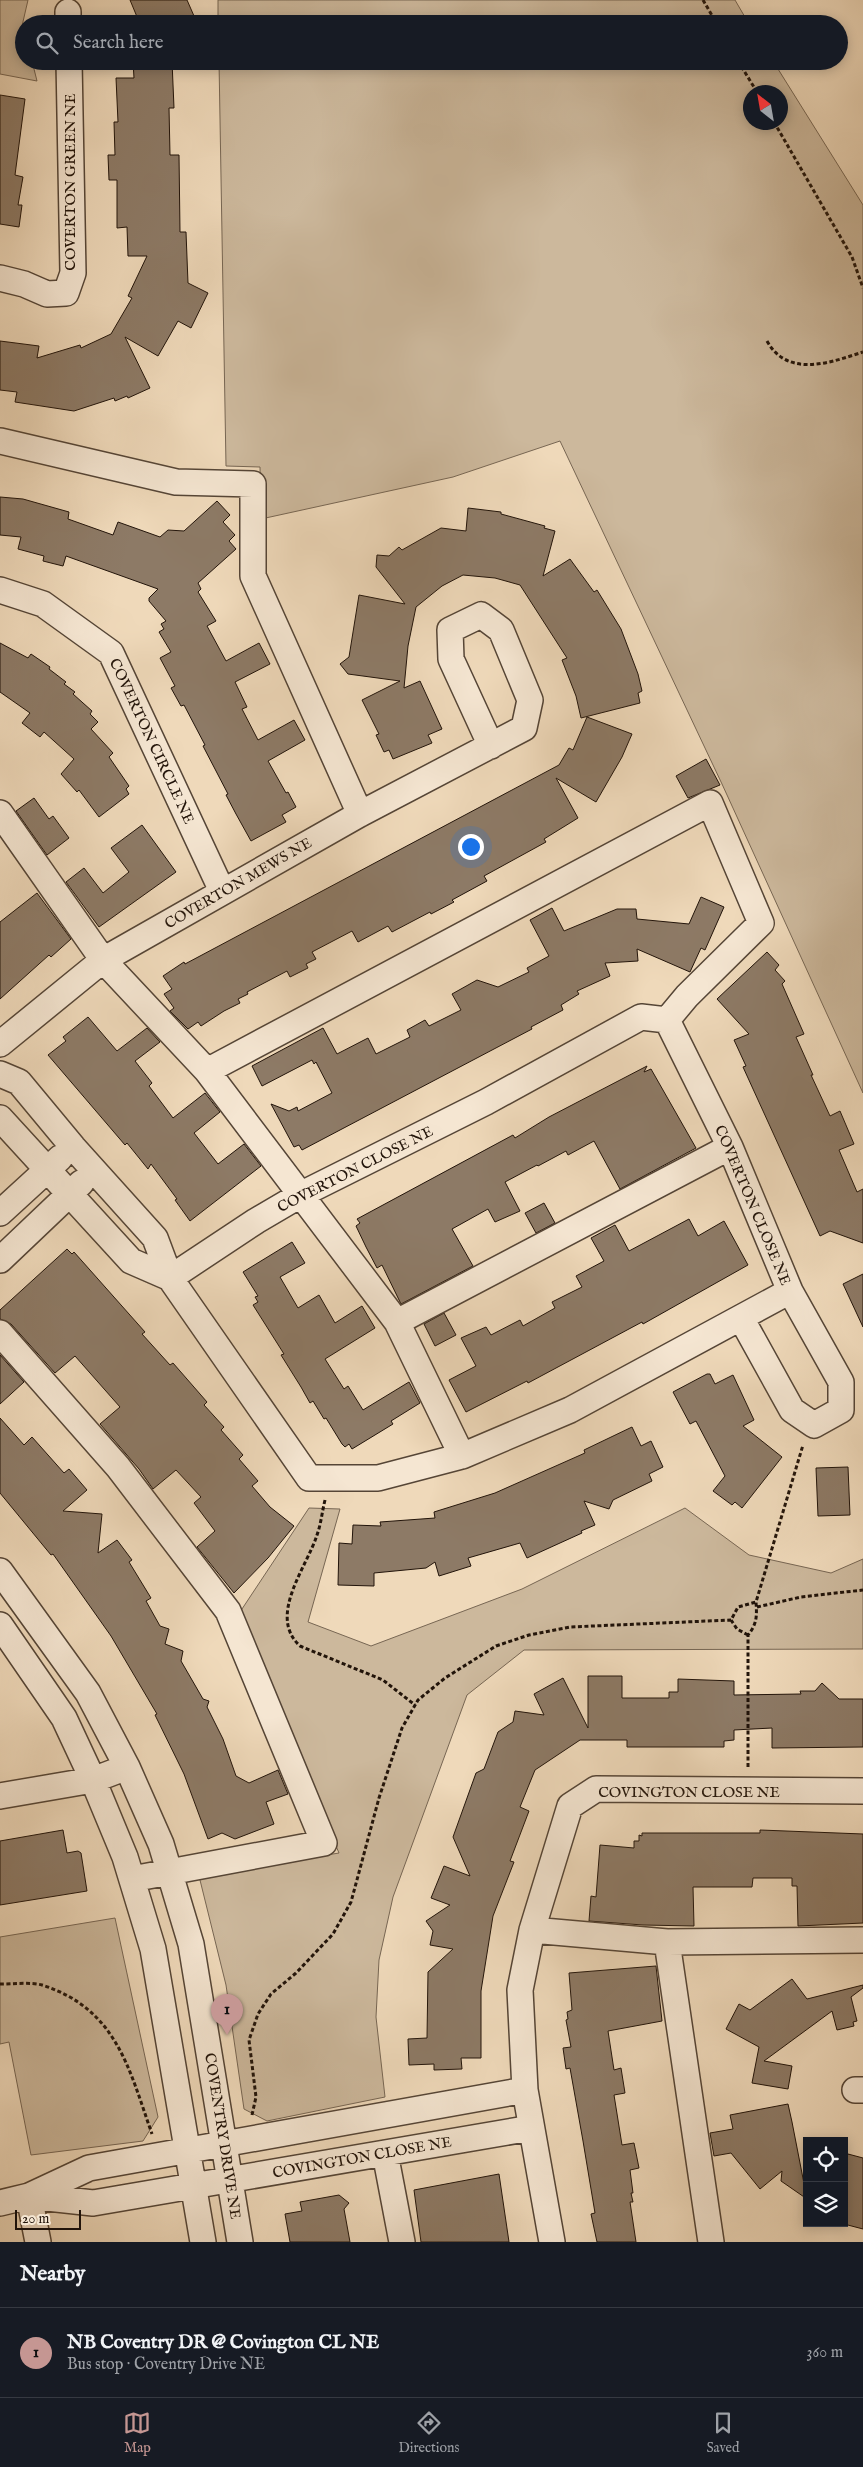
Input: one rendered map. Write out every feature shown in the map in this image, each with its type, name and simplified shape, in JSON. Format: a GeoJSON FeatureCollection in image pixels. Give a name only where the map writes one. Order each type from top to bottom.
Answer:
{"type":"FeatureCollection","features":[{"type":"Feature","properties":{"kind":"street","name":"COVERTON GREEN NE"},"geometry":{"type":"LineString","coordinates":[[0,278],[24,284],[47,294],[66,293],[73,273],[69,70]]}},
{"type":"Feature","properties":{"kind":"street"},"geometry":{"type":"LineString","coordinates":[[0,441],[176,482],[253,484],[253,576],[360,814]]}},
{"type":"Feature","properties":{"kind":"street","name":"COVERTON CIRCLE NE"},"geometry":{"type":"LineString","coordinates":[[0,590],[43,604],[111,652],[222,891]]}},
{"type":"Feature","properties":{"kind":"street","name":"COVERTON MEWS NE"},"geometry":{"type":"LineString","coordinates":[[0,1044],[103,960],[360,814],[491,746],[524,728],[530,700],[501,630],[481,615],[450,630],[451,659],[491,746]]}},
{"type":"Feature","properties":{"kind":"street"},"geometry":{"type":"LineString","coordinates":[[207,1071],[710,803],[761,923],[687,996],[667,1020]]}},
{"type":"Feature","properties":{"kind":"street"},"geometry":{"type":"LineString","coordinates":[[0,813],[103,960],[207,1071],[302,1194],[397,1322],[462,1456]]}},
{"type":"Feature","properties":{"kind":"street","name":"COVERTON CLOSE NE"},"geometry":{"type":"LineString","coordinates":[[94,1169],[155,1238],[170,1278],[309,1478],[378,1478],[462,1456],[570,1410],[790,1291],[730,1147],[667,1020],[640,1016],[486,1102],[302,1194],[256,1221],[170,1278]]}},
{"type":"Feature","properties":{"kind":"street"},"geometry":{"type":"LineString","coordinates":[[0,1074],[19,1082],[72,1147],[94,1169],[0,1260]]}},
{"type":"Feature","properties":{"kind":"street"},"geometry":{"type":"LineString","coordinates":[[0,1118],[131,1261],[170,1278]]}},
{"type":"Feature","properties":{"kind":"street"},"geometry":{"type":"LineString","coordinates":[[0,1213],[72,1147]]}},
{"type":"Feature","properties":{"kind":"street"},"geometry":{"type":"LineString","coordinates":[[397,1322],[730,1147]]}},
{"type":"Feature","properties":{"kind":"street"},"geometry":{"type":"LineString","coordinates":[[742,1318],[792,1410],[814,1425],[841,1410],[841,1382],[790,1291]]}},
{"type":"Feature","properties":{"kind":"street"},"geometry":{"type":"LineString","coordinates":[[0,1333],[118,1467],[228,1610],[324,1843],[132,1879]]}},
{"type":"Feature","properties":{"kind":"street","name":"COVENTRY DRIVE NE"},"geometry":{"type":"LineString","coordinates":[[0,1571],[88,1693],[127,1767],[161,1844],[191,1944],[240,2242]]}},
{"type":"Feature","properties":{"kind":"street"},"geometry":{"type":"LineString","coordinates":[[0,1625],[16,1645],[64,1718],[125,1856],[153,1949],[203,2242]]}},
{"type":"Feature","properties":{"kind":"street"},"geometry":{"type":"LineString","coordinates":[[0,1796],[93,1780],[127,1767]]}},
{"type":"Feature","properties":{"kind":"street","name":"COVINGTON CLOSE NE"},"geometry":{"type":"LineString","coordinates":[[552,2242],[525,2090],[520,1990],[532,1930],[570,1806],[596,1789],[863,1791]]}},
{"type":"Feature","properties":{"kind":"street"},"geometry":{"type":"LineString","coordinates":[[532,1930],[667,1942],[863,1940]]}},
{"type":"Feature","properties":{"kind":"street"},"geometry":{"type":"LineString","coordinates":[[667,1942],[711,2242]]}},
{"type":"Feature","properties":{"kind":"street"},"geometry":{"type":"LineString","coordinates":[[0,2203],[29,2196],[89,2168],[525,2090]]}},
{"type":"Feature","properties":{"kind":"street","name":"COVINGTON CLOSE NE"},"geometry":{"type":"LineString","coordinates":[[29,2196],[93,2203],[531,2128]]}},
{"type":"Feature","properties":{"kind":"street"},"geometry":{"type":"LineString","coordinates":[[385,2153],[402,2242]]}},
{"type":"Feature","properties":{"kind":"street"},"geometry":{"type":"LineString","coordinates":[[29,2196],[38,2242]]}},
{"type":"Feature","properties":{"kind":"path"},"geometry":{"type":"LineString","coordinates":[[703,0],[712,15]]}},
{"type":"Feature","properties":{"kind":"path"},"geometry":{"type":"LineString","coordinates":[[744,70],[753,85]]}},
{"type":"Feature","properties":{"kind":"path"},"geometry":{"type":"LineString","coordinates":[[779,130],[852,257],[863,288]]}},
{"type":"Feature","properties":{"kind":"path"},"geometry":{"type":"LineString","coordinates":[[767,341],[770,347],[784,358],[807,366],[826,364],[863,352]]}},
{"type":"Feature","properties":{"kind":"path"},"geometry":{"type":"LineString","coordinates":[[748,1791],[748,1635],[755,1627],[758,1613],[756,1602],[803,1444],[814,1425]]}},
{"type":"Feature","properties":{"kind":"path"},"geometry":{"type":"LineString","coordinates":[[330,1478],[317,1534],[290,1602],[287,1627],[292,1638],[300,1646],[383,1680],[415,1705]]}},
{"type":"Feature","properties":{"kind":"path"},"geometry":{"type":"LineString","coordinates":[[757,1607],[801,1597],[863,1590]]}},
{"type":"Feature","properties":{"kind":"path"},"geometry":{"type":"LineString","coordinates":[[731,1620],[738,1607],[756,1602]]}},
{"type":"Feature","properties":{"kind":"path"},"geometry":{"type":"LineString","coordinates":[[251,2120],[256,2097],[249,2040],[258,2014],[271,1994],[296,1973],[333,1934],[351,1902],[390,1763],[402,1728],[415,1705],[445,1678],[496,1646],[529,1635],[570,1628],[731,1620]]}},
{"type":"Feature","properties":{"kind":"path"},"geometry":{"type":"LineString","coordinates":[[731,1620],[737,1630],[748,1635]]}},
{"type":"Feature","properties":{"kind":"path"},"geometry":{"type":"LineString","coordinates":[[0,1984],[40,1985],[74,2000],[97,2015],[122,2053],[153,2137]]}},
{"type":"Feature","properties":{"kind":"shaded area"},"geometry":{"type":"Polygon","coordinates":[[[0,0],[28,0],[25,15],[15,15],[15,70],[34,70],[37,81],[0,74],[0,0]]]}},
{"type":"Feature","properties":{"kind":"shaded area"},"geometry":{"type":"Polygon","coordinates":[[[218,0],[735,0],[744,15],[218,15],[218,0]]]}},
{"type":"Feature","properties":{"kind":"shaded area"},"geometry":{"type":"Polygon","coordinates":[[[219,70],[779,70],[788,85],[863,205],[863,1093],[722,784],[560,441],[453,477],[261,519],[260,467],[226,466],[219,70]]]}},
{"type":"Feature","properties":{"kind":"shaded area"},"geometry":{"type":"Polygon","coordinates":[[[309,1508],[340,1509],[308,1622],[371,1646],[522,1589],[685,1508],[749,1555],[831,1573],[863,1559],[863,1649],[524,1650],[467,1695],[393,1897],[379,1960],[376,2017],[385,2097],[267,2121],[244,2109],[226,1985],[199,1876],[339,1853],[238,1615],[309,1508]]]}},
{"type":"Feature","properties":{"kind":"shaded area"},"geometry":{"type":"Polygon","coordinates":[[[115,1918],[158,2117],[143,2141],[31,2155],[9,2042],[0,2044],[0,1937],[115,1918]]]}},
{"type":"Feature","properties":{"kind":"building"},"geometry":{"type":"Polygon","coordinates":[[[130,0],[187,0],[194,15],[136,15],[130,0]]]}},
{"type":"Feature","properties":{"kind":"building"},"geometry":{"type":"Polygon","coordinates":[[[134,70],[172,70],[174,108],[169,108],[170,155],[179,155],[180,232],[186,232],[188,283],[208,293],[191,328],[178,321],[158,356],[125,337],[150,388],[128,398],[127,396],[115,401],[114,398],[74,411],[15,402],[17,392],[0,390],[0,341],[39,346],[37,358],[80,345],[81,348],[111,334],[132,298],[128,296],[147,256],[128,256],[127,227],[117,228],[117,180],[109,180],[108,155],[115,155],[114,122],[118,122],[116,78],[134,78],[134,70]]]}},
{"type":"Feature","properties":{"kind":"building"},"geometry":{"type":"Polygon","coordinates":[[[0,95],[25,99],[15,175],[23,177],[18,205],[22,205],[19,227],[0,224],[0,95]]]}},
{"type":"Feature","properties":{"kind":"building"},"geometry":{"type":"Polygon","coordinates":[[[0,497],[23,499],[69,512],[68,519],[113,535],[118,522],[160,537],[168,530],[184,531],[217,501],[230,515],[223,522],[235,535],[229,541],[236,549],[198,583],[201,589],[198,592],[216,621],[207,626],[226,661],[259,643],[270,664],[235,682],[247,707],[242,709],[258,740],[294,720],[305,740],[268,761],[296,807],[282,815],[286,822],[251,841],[236,814],[226,795],[228,794],[203,746],[205,745],[184,705],[181,706],[171,688],[175,686],[160,658],[171,652],[159,632],[164,629],[161,624],[166,621],[149,601],[149,598],[158,589],[66,556],[63,566],[43,561],[44,556],[18,549],[21,537],[0,535],[0,497]]]}},
{"type":"Feature","properties":{"kind":"building"},"geometry":{"type":"Polygon","coordinates":[[[468,508],[501,512],[501,514],[545,526],[544,528],[555,531],[543,576],[570,559],[594,592],[597,590],[621,629],[638,674],[642,691],[638,693],[640,703],[581,718],[576,696],[562,660],[567,658],[520,585],[495,578],[463,575],[442,586],[416,607],[408,646],[404,688],[420,681],[442,729],[428,735],[432,743],[393,759],[389,750],[384,752],[376,735],[379,734],[362,700],[400,681],[348,674],[340,664],[349,657],[359,595],[405,604],[376,567],[377,555],[389,556],[399,547],[402,550],[441,528],[466,531],[468,508]]]}},
{"type":"Feature","properties":{"kind":"building"},"geometry":{"type":"Polygon","coordinates":[[[0,643],[28,658],[31,654],[50,667],[49,669],[66,682],[64,684],[75,692],[73,694],[92,711],[90,714],[98,722],[91,729],[113,753],[109,757],[129,786],[126,789],[129,794],[99,817],[79,790],[77,792],[61,774],[74,759],[44,732],[40,737],[22,723],[30,713],[0,692],[0,643]]]}},
{"type":"Feature","properties":{"kind":"building"},"geometry":{"type":"Polygon","coordinates":[[[587,717],[632,734],[622,757],[596,802],[556,778],[578,818],[544,839],[546,842],[484,876],[487,881],[431,914],[430,912],[392,932],[388,926],[358,942],[352,931],[312,952],[316,959],[306,964],[308,968],[290,977],[287,971],[247,992],[248,994],[238,999],[240,1003],[201,1026],[198,1022],[188,1029],[170,1011],[174,1008],[164,994],[172,989],[163,976],[184,962],[185,964],[559,765],[569,748],[573,750],[587,717]]]}},
{"type":"Feature","properties":{"kind":"building"},"geometry":{"type":"Polygon","coordinates":[[[706,759],[720,785],[688,798],[676,776],[706,759]]]}},
{"type":"Feature","properties":{"kind":"building"},"geometry":{"type":"Polygon","coordinates":[[[34,798],[49,819],[53,816],[69,838],[47,855],[16,811],[34,798]]]}},
{"type":"Feature","properties":{"kind":"building"},"geometry":{"type":"Polygon","coordinates":[[[142,825],[176,872],[99,927],[66,882],[84,868],[103,893],[129,872],[111,848],[142,825]]]}},
{"type":"Feature","properties":{"kind":"building"},"geometry":{"type":"Polygon","coordinates":[[[37,893],[71,939],[51,957],[49,955],[0,999],[0,922],[37,893]]]}},
{"type":"Feature","properties":{"kind":"building"},"geometry":{"type":"Polygon","coordinates":[[[701,897],[724,907],[705,950],[701,948],[690,972],[637,949],[638,961],[605,963],[610,976],[577,991],[579,994],[561,1005],[563,1010],[531,1027],[532,1029],[302,1150],[299,1145],[294,1147],[271,1104],[289,1111],[297,1107],[298,1111],[332,1093],[316,1062],[314,1064],[312,1060],[262,1086],[252,1066],[323,1028],[337,1054],[368,1038],[376,1054],[410,1037],[407,1030],[425,1020],[429,1026],[461,1010],[452,994],[477,980],[498,987],[529,972],[527,968],[549,956],[530,920],[552,908],[564,931],[617,909],[636,909],[637,919],[689,924],[701,897]]]}},
{"type":"Feature","properties":{"kind":"building"},"geometry":{"type":"Polygon","coordinates":[[[767,952],[779,965],[775,970],[785,981],[782,984],[804,1034],[796,1037],[813,1075],[811,1075],[830,1116],[840,1111],[854,1144],[839,1150],[857,1192],[863,1189],[863,1243],[830,1231],[820,1236],[743,1067],[746,1066],[734,1040],[749,1034],[717,999],[767,952]]]}},
{"type":"Feature","properties":{"kind":"building"},"geometry":{"type":"Polygon","coordinates":[[[88,1017],[117,1051],[147,1028],[160,1042],[135,1061],[152,1083],[149,1086],[173,1118],[205,1093],[220,1112],[194,1133],[218,1164],[244,1144],[261,1166],[190,1221],[175,1200],[177,1199],[151,1164],[148,1169],[127,1143],[125,1145],[48,1055],[66,1041],[63,1037],[88,1017]]]}},
{"type":"Feature","properties":{"kind":"building"},"geometry":{"type":"Polygon","coordinates":[[[647,1066],[644,1072],[651,1069],[696,1148],[620,1189],[594,1141],[568,1155],[566,1151],[537,1165],[505,1182],[520,1211],[495,1222],[488,1209],[452,1229],[473,1266],[401,1304],[382,1265],[377,1268],[366,1247],[356,1226],[360,1223],[357,1219],[513,1135],[515,1138],[549,1117],[647,1066]]]}},
{"type":"Feature","properties":{"kind":"building"},"geometry":{"type":"Polygon","coordinates":[[[544,1203],[555,1223],[536,1233],[525,1213],[544,1203]]]}},
{"type":"Feature","properties":{"kind":"building"},"geometry":{"type":"Polygon","coordinates":[[[689,1219],[698,1236],[724,1221],[748,1265],[643,1324],[642,1322],[528,1383],[527,1381],[466,1412],[449,1380],[476,1366],[461,1338],[486,1327],[491,1335],[520,1320],[523,1326],[555,1308],[552,1302],[582,1287],[576,1276],[604,1261],[591,1238],[615,1225],[629,1251],[689,1219]]]}},
{"type":"Feature","properties":{"kind":"building"},"geometry":{"type":"Polygon","coordinates":[[[292,1242],[305,1263],[280,1277],[298,1308],[319,1295],[335,1323],[362,1306],[375,1328],[325,1359],[344,1389],[348,1386],[363,1410],[409,1382],[420,1403],[391,1421],[393,1424],[352,1449],[349,1444],[345,1447],[342,1444],[313,1401],[310,1403],[281,1355],[284,1354],[253,1305],[258,1302],[255,1297],[258,1296],[243,1272],[292,1242]]]}},
{"type":"Feature","properties":{"kind":"building"},"geometry":{"type":"Polygon","coordinates":[[[67,1249],[72,1254],[74,1252],[145,1332],[142,1334],[170,1365],[173,1363],[207,1402],[204,1405],[224,1427],[221,1430],[243,1455],[239,1459],[258,1481],[252,1486],[270,1507],[294,1526],[268,1558],[234,1593],[197,1547],[215,1531],[194,1503],[201,1497],[176,1470],[153,1489],[139,1469],[100,1424],[120,1407],[75,1356],[55,1373],[11,1324],[0,1319],[0,1310],[67,1249]]]}},
{"type":"Feature","properties":{"kind":"building"},"geometry":{"type":"Polygon","coordinates":[[[863,1274],[863,1327],[843,1284],[863,1274]]]}},
{"type":"Feature","properties":{"kind":"building"},"geometry":{"type":"Polygon","coordinates":[[[444,1313],[456,1335],[435,1346],[424,1324],[444,1313]]]}},
{"type":"Feature","properties":{"kind":"building"},"geometry":{"type":"Polygon","coordinates":[[[0,1355],[24,1382],[0,1404],[0,1355]]]}},
{"type":"Feature","properties":{"kind":"building"},"geometry":{"type":"Polygon","coordinates":[[[710,1374],[715,1384],[733,1375],[754,1420],[743,1426],[782,1457],[742,1508],[735,1502],[732,1505],[713,1491],[725,1476],[696,1421],[690,1424],[673,1392],[710,1374]]]}},
{"type":"Feature","properties":{"kind":"building"},"geometry":{"type":"Polygon","coordinates":[[[0,1418],[24,1445],[32,1437],[64,1473],[69,1469],[87,1490],[63,1511],[102,1514],[98,1553],[117,1540],[132,1560],[129,1562],[151,1598],[146,1601],[160,1626],[169,1629],[165,1644],[183,1651],[181,1661],[203,1699],[209,1701],[207,1707],[223,1739],[236,1776],[249,1783],[278,1770],[288,1794],[266,1802],[274,1824],[235,1839],[222,1833],[208,1839],[184,1774],[155,1715],[157,1714],[111,1636],[53,1554],[51,1555],[0,1493],[0,1418]]]}},
{"type":"Feature","properties":{"kind":"building"},"geometry":{"type":"Polygon","coordinates":[[[632,1427],[641,1446],[651,1441],[663,1467],[649,1474],[652,1481],[613,1500],[609,1509],[584,1501],[595,1525],[581,1531],[582,1533],[527,1558],[520,1543],[468,1558],[471,1566],[439,1576],[435,1562],[426,1568],[374,1573],[374,1586],[338,1585],[339,1543],[352,1544],[353,1525],[381,1526],[380,1522],[435,1518],[434,1512],[495,1493],[585,1453],[584,1450],[632,1427]]]}},
{"type":"Feature","properties":{"kind":"building"},"geometry":{"type":"Polygon","coordinates":[[[848,1467],[850,1515],[818,1516],[816,1468],[848,1467]]]}},
{"type":"Feature","properties":{"kind":"building"},"geometry":{"type":"Polygon","coordinates":[[[588,1676],[622,1676],[622,1698],[669,1698],[669,1692],[678,1692],[678,1679],[734,1681],[734,1695],[801,1694],[800,1691],[815,1691],[822,1683],[839,1699],[863,1699],[863,1747],[772,1748],[772,1728],[734,1730],[734,1740],[724,1741],[724,1747],[627,1747],[627,1740],[580,1740],[535,1770],[520,1807],[529,1811],[510,1861],[514,1862],[493,1916],[481,1991],[481,2058],[461,2058],[462,2069],[434,2070],[434,2064],[409,2065],[408,2039],[427,2038],[428,1972],[453,1949],[430,1945],[433,1931],[426,1921],[450,1905],[431,1898],[444,1866],[470,1876],[453,1837],[476,1773],[484,1769],[498,1732],[513,1722],[515,1711],[544,1715],[534,1694],[563,1678],[588,1728],[588,1676]]]}},
{"type":"Feature","properties":{"kind":"building"},"geometry":{"type":"Polygon","coordinates":[[[63,1830],[67,1853],[78,1851],[81,1853],[87,1891],[0,1905],[0,1841],[63,1830]]]}},
{"type":"Feature","properties":{"kind":"building"},"geometry":{"type":"Polygon","coordinates":[[[760,1830],[863,1834],[863,1923],[798,1926],[797,1886],[792,1886],[792,1878],[753,1878],[752,1887],[693,1887],[694,1926],[589,1921],[591,1896],[596,1897],[600,1845],[634,1848],[634,1841],[639,1841],[639,1835],[642,1836],[642,1833],[760,1833],[760,1830]]]}},
{"type":"Feature","properties":{"kind":"building"},"geometry":{"type":"Polygon","coordinates":[[[656,1966],[662,2021],[608,2031],[614,2070],[621,2068],[625,2093],[614,2095],[622,2145],[634,2143],[639,2168],[630,2170],[633,2202],[630,2202],[636,2242],[597,2242],[591,2214],[595,2213],[583,2141],[570,2068],[566,2069],[563,2048],[571,2047],[566,2020],[568,2019],[567,2012],[572,2010],[569,1973],[656,1966]]]}},
{"type":"Feature","properties":{"kind":"building"},"geometry":{"type":"Polygon","coordinates":[[[792,1979],[807,1999],[863,1985],[863,1988],[851,1997],[857,2021],[853,2022],[854,2026],[837,2030],[832,2011],[764,2061],[792,2066],[788,2089],[752,2083],[759,2047],[726,2029],[739,2004],[750,2010],[792,1979]]]}},
{"type":"Feature","properties":{"kind":"building"},"geometry":{"type":"Polygon","coordinates":[[[788,2104],[803,2178],[803,2196],[781,2181],[782,2171],[760,2189],[731,2153],[714,2156],[710,2133],[733,2129],[730,2115],[788,2104]]]}},
{"type":"Feature","properties":{"kind":"building"},"geometry":{"type":"Polygon","coordinates":[[[848,2154],[863,2158],[863,2229],[848,2225],[848,2154]]]}},
{"type":"Feature","properties":{"kind":"building"},"geometry":{"type":"Polygon","coordinates":[[[499,2174],[509,2242],[421,2242],[414,2190],[499,2174]]]}},
{"type":"Feature","properties":{"kind":"building"},"geometry":{"type":"Polygon","coordinates":[[[339,2195],[349,2203],[344,2209],[350,2242],[290,2242],[285,2214],[302,2211],[300,2202],[339,2195]]]}},
{"type":"Feature","properties":{"kind":"place","name":"NB Coventry DR @ Covington CL NE"},"geometry":{"type":"Point","coordinates":[227,2035]}}]}
